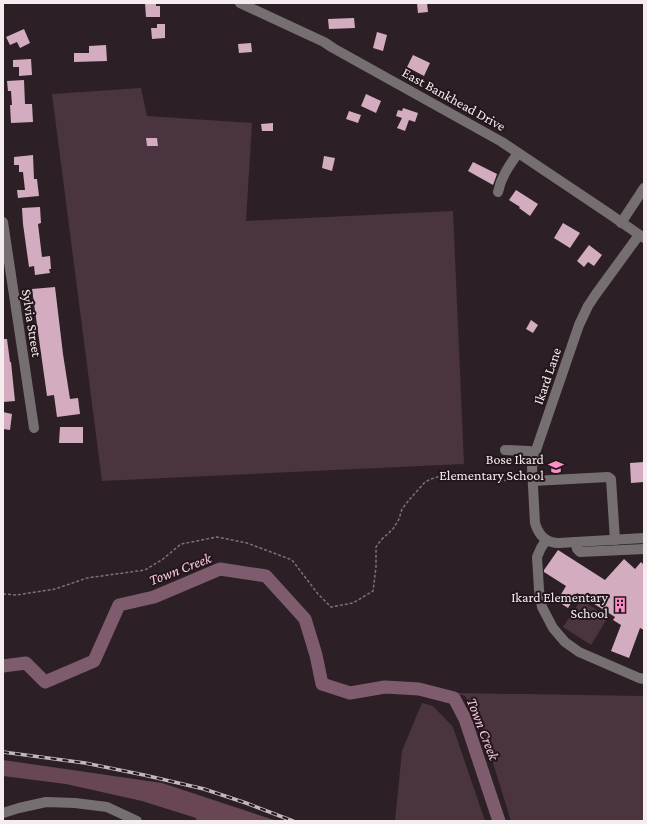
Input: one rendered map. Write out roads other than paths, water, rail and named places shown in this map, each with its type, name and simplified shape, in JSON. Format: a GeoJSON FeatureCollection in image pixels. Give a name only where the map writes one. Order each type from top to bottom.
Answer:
{"type":"FeatureCollection","features":[{"type":"Feature","properties":{"kind":"street","name":"East Bankhead Drive"},"geometry":{"type":"LineString","coordinates":[[240,3],[324,42],[502,142],[641,237]]}},
{"type":"Feature","properties":{"kind":"street"},"geometry":{"type":"LineString","coordinates":[[498,192],[504,172],[518,153]]}},
{"type":"Feature","properties":{"kind":"street"},"geometry":{"type":"LineString","coordinates":[[621,223],[644,188]]}},
{"type":"Feature","properties":{"kind":"street","name":"Sylvia Street"},"geometry":{"type":"LineString","coordinates":[[3,222],[34,428]]}},
{"type":"Feature","properties":{"kind":"street","name":"Ikard Lane"},"geometry":{"type":"LineString","coordinates":[[546,540],[537,530],[535,523],[532,468],[535,453],[579,325],[588,306],[641,237]]}},
{"type":"Feature","properties":{"kind":"street"},"geometry":{"type":"LineString","coordinates":[[505,450],[535,453]]}},
{"type":"Feature","properties":{"kind":"street"},"geometry":{"type":"LineString","coordinates":[[533,481],[608,477],[611,479],[615,540]]}},
{"type":"Feature","properties":{"kind":"street"},"geometry":{"type":"LineString","coordinates":[[644,538],[552,543],[546,540],[537,557],[539,590],[542,607],[553,628],[565,642],[579,652],[644,679]]}},
{"type":"Feature","properties":{"kind":"street"},"geometry":{"type":"LineString","coordinates":[[576,542],[577,549],[580,552],[644,549]]}},
{"type":"Feature","properties":{"kind":"street"},"geometry":{"type":"LineString","coordinates":[[3,813],[46,802],[75,803],[106,807],[137,821]]}},
{"type":"Feature","properties":{"kind":"waterway","name":"Town Creek"},"geometry":{"type":"LineString","coordinates":[[3,666],[26,663],[45,682],[94,661],[119,605],[154,597],[220,569],[266,576],[305,619],[316,655],[322,684],[350,693],[385,687],[419,689],[454,698],[465,719],[499,821]]}},
{"type":"Feature","properties":{"kind":"railway"},"geometry":{"type":"LineString","coordinates":[[3,752],[85,763],[204,789],[293,821]]}},
{"type":"Feature","properties":{"kind":"place","name":"Bose Ikard Elementary School"},"geometry":{"type":"Point","coordinates":[556,467]}},
{"type":"Feature","properties":{"kind":"place","name":"Ikard Elementary School"},"geometry":{"type":"Point","coordinates":[620,605]}}]}
